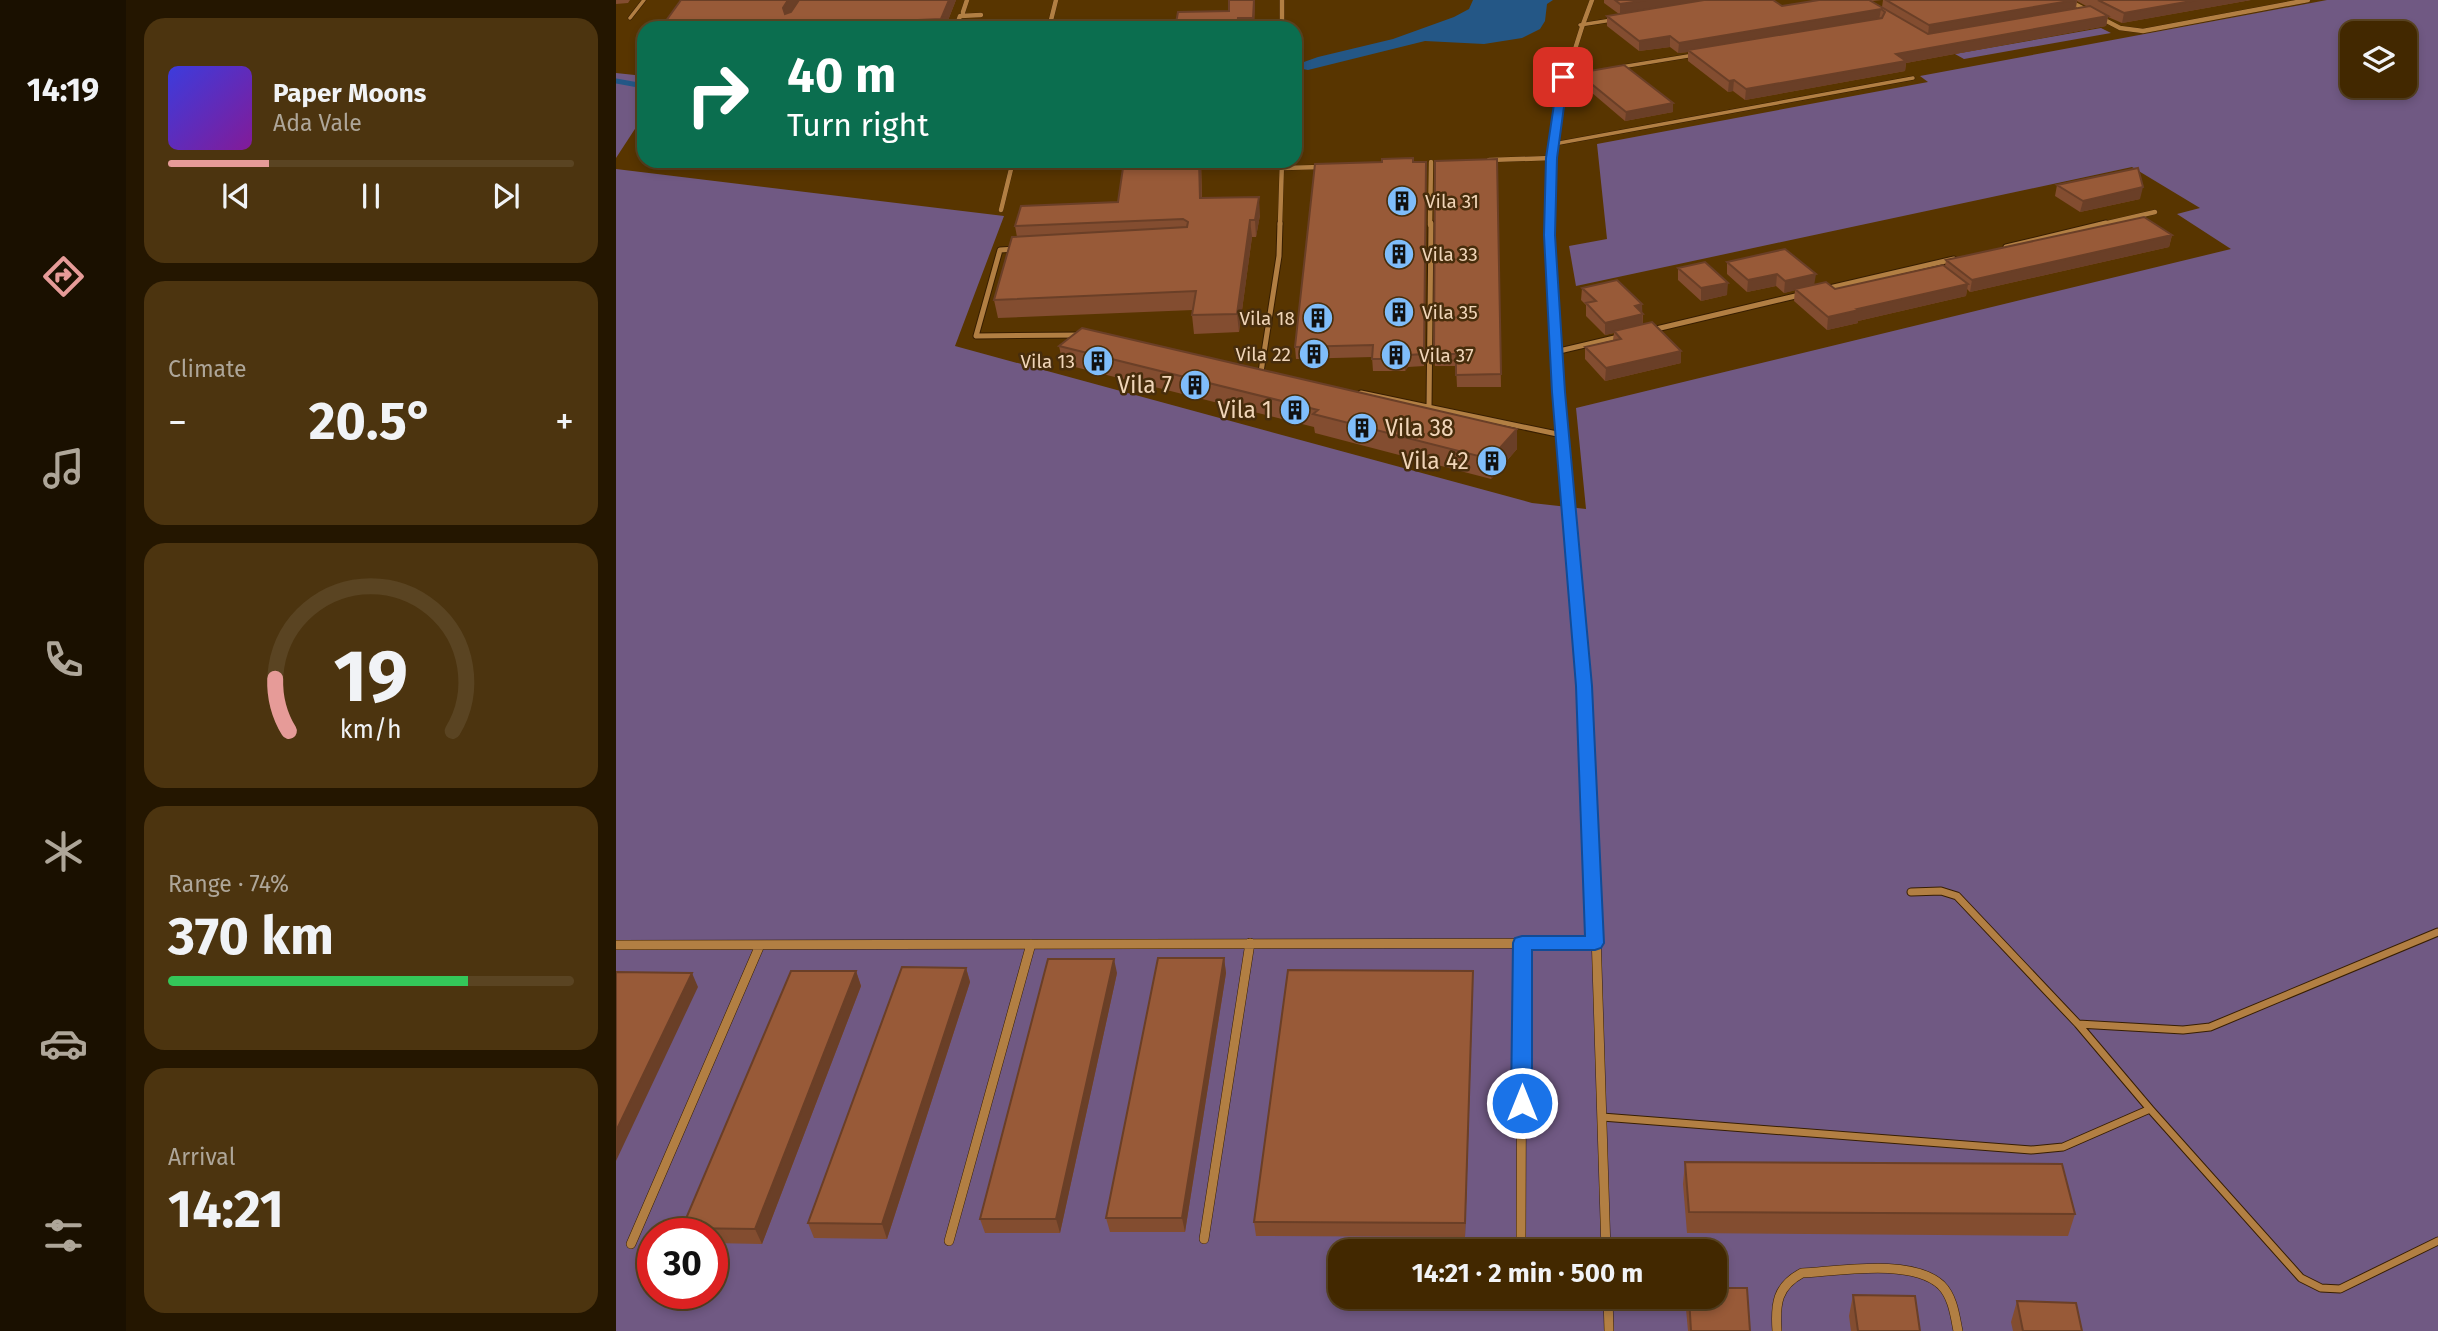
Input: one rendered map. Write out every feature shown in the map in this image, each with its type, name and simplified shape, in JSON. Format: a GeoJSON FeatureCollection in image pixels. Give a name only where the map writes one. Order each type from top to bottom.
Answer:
{"type":"FeatureCollection","features":[{"type":"Feature","properties":{"kind":"street"},"geometry":{"type":"LineString","coordinates":[[963,12],[967,0]]}},
{"type":"Feature","properties":{"kind":"street"},"geometry":{"type":"LineString","coordinates":[[1051,21],[1056,0]]}},
{"type":"Feature","properties":{"kind":"street"},"geometry":{"type":"LineString","coordinates":[[1282,0],[1282,21]]}},
{"type":"Feature","properties":{"kind":"street"},"geometry":{"type":"LineString","coordinates":[[1591,0],[1563,77],[1552,158],[1550,235],[1555,352],[1584,686],[1606,1239]]}},
{"type":"Feature","properties":{"kind":"street"},"geometry":{"type":"LineString","coordinates":[[2067,0],[2120,28],[2134,31],[2308,0]]}},
{"type":"Feature","properties":{"kind":"street"},"geometry":{"type":"LineString","coordinates":[[958,21],[960,16],[981,15]]}},
{"type":"Feature","properties":{"kind":"street"},"geometry":{"type":"LineString","coordinates":[[1481,161],[1552,158]]}},
{"type":"Feature","properties":{"kind":"street"},"geometry":{"type":"LineString","coordinates":[[1429,408],[1431,162]]}},
{"type":"Feature","properties":{"kind":"street"},"geometry":{"type":"LineString","coordinates":[[1417,163],[1443,162]]}},
{"type":"Feature","properties":{"kind":"street"},"geometry":{"type":"LineString","coordinates":[[1302,165],[1336,166]]}},
{"type":"Feature","properties":{"kind":"street"},"geometry":{"type":"LineString","coordinates":[[1001,210],[1011,168]]}},
{"type":"Feature","properties":{"kind":"street"},"geometry":{"type":"LineString","coordinates":[[1261,372],[1279,256],[1282,168]]}},
{"type":"Feature","properties":{"kind":"street"},"geometry":{"type":"LineString","coordinates":[[1992,250],[2155,212]]}},
{"type":"Feature","properties":{"kind":"street"},"geometry":{"type":"LineString","coordinates":[[1027,248],[1000,250],[975,336],[1086,335]]}},
{"type":"Feature","properties":{"kind":"street"},"geometry":{"type":"LineString","coordinates":[[1651,330],[1964,257]]}},
{"type":"Feature","properties":{"kind":"street"},"geometry":{"type":"LineString","coordinates":[[1555,352],[1637,333]]}},
{"type":"Feature","properties":{"kind":"street"},"geometry":{"type":"LineString","coordinates":[[1248,369],[1273,374]]}},
{"type":"Feature","properties":{"kind":"street"},"geometry":{"type":"LineString","coordinates":[[1355,392],[1562,435]]}},
{"type":"Feature","properties":{"kind":"street"},"geometry":{"type":"LineString","coordinates":[[1204,1239],[1250,943]]}},
{"type":"Feature","properties":{"kind":"street"},"geometry":{"type":"LineString","coordinates":[[1521,1237],[1522,943]]}},
{"type":"Feature","properties":{"kind":"street"},"geometry":{"type":"LineString","coordinates":[[616,945],[1595,943]]}},
{"type":"Feature","properties":{"kind":"street"},"geometry":{"type":"LineString","coordinates":[[949,1241],[1031,944]]}},
{"type":"Feature","properties":{"kind":"street"},"geometry":{"type":"LineString","coordinates":[[631,1244],[760,945]]}},
{"type":"Feature","properties":{"kind":"street"},"geometry":{"type":"LineString","coordinates":[[1777,1331],[1774,1311],[1779,1290],[1788,1279],[1802,1273],[1901,1270],[1922,1272],[1941,1284],[1953,1302],[1958,1331]]}},
{"type":"Feature","properties":{"kind":"street"},"geometry":{"type":"LineString","coordinates":[[1608,1309],[1608,1331]]}},
{"type":"Feature","properties":{"kind":"lane"},"geometry":{"type":"LineString","coordinates":[[630,18],[643,0]]}},
{"type":"Feature","properties":{"kind":"lane"},"geometry":{"type":"LineString","coordinates":[[2081,13],[2089,12]]}},
{"type":"Feature","properties":{"kind":"lane"},"geometry":{"type":"LineString","coordinates":[[1580,25],[1621,19]]}},
{"type":"Feature","properties":{"kind":"lane"},"geometry":{"type":"LineString","coordinates":[[1618,68],[1701,54]]}},
{"type":"Feature","properties":{"kind":"lane"},"geometry":{"type":"LineString","coordinates":[[1563,77],[1591,73]]}},
{"type":"Feature","properties":{"kind":"lane"},"geometry":{"type":"LineString","coordinates":[[1554,144],[1913,78]]}},
{"type":"Feature","properties":{"kind":"lane"},"geometry":{"type":"LineString","coordinates":[[1911,892],[1941,891],[1957,896],[2078,1024],[2301,1278],[2321,1288],[2340,1289],[2438,1241]]}},
{"type":"Feature","properties":{"kind":"lane"},"geometry":{"type":"LineString","coordinates":[[2078,1024],[2183,1030],[2210,1027],[2438,932]]}},
{"type":"Feature","properties":{"kind":"lane"},"geometry":{"type":"LineString","coordinates":[[1601,1117],[2031,1150],[2063,1147],[2150,1109]]}},
{"type":"Feature","properties":{"kind":"shaded area"},"geometry":{"type":"Polygon","coordinates":[[[2327,0],[2438,0],[2438,1331],[616,1331],[616,169],[1004,216],[955,346],[1532,503],[1586,509],[1576,408],[2231,249],[2177,214],[2200,208],[2132,167],[1576,286],[1569,246],[1607,239],[1597,144],[1928,82],[1920,76],[2327,0]]]}},
{"type":"Feature","properties":{"kind":"shaded area"},"geometry":{"type":"Polygon","coordinates":[[[2101,28],[2111,33],[1964,59],[1955,54],[2101,28]]]}},
{"type":"Feature","properties":{"kind":"shaded area"},"geometry":{"type":"Polygon","coordinates":[[[616,73],[637,75],[637,126],[616,158],[616,73]]]}},
{"type":"Feature","properties":{"kind":"water"},"geometry":{"type":"Polygon","coordinates":[[[1473,0],[1553,0],[1547,4],[1545,21],[1540,29],[1522,38],[1484,44],[1425,41],[1308,70],[1302,69],[1302,63],[1393,39],[1469,9],[1473,0]]]}},
{"type":"Feature","properties":{"kind":"building"},"geometry":{"type":"Polygon","coordinates":[[[681,0],[788,0],[783,8],[785,14],[791,12],[799,0],[949,0],[941,19],[666,21],[681,0]]]}},
{"type":"Feature","properties":{"kind":"building"},"geometry":{"type":"Polygon","coordinates":[[[1229,0],[1254,0],[1253,18],[1238,18],[1238,21],[1176,21],[1178,12],[1229,11],[1229,0]]]}},
{"type":"Feature","properties":{"kind":"building"},"geometry":{"type":"Polygon","coordinates":[[[1615,0],[1647,0],[1620,4],[1615,0]]]}},
{"type":"Feature","properties":{"kind":"building"},"geometry":{"type":"Polygon","coordinates":[[[1704,0],[1773,0],[1782,6],[1819,0],[1869,0],[1928,34],[2090,6],[2108,16],[1896,54],[1906,61],[1746,89],[1734,80],[1729,81],[1688,50],[1882,18],[1885,12],[1881,9],[1679,43],[1670,36],[1639,41],[1607,16],[1704,0]]]}},
{"type":"Feature","properties":{"kind":"building"},"geometry":{"type":"Polygon","coordinates":[[[1886,0],[2075,0],[1929,25],[1886,0]]]}},
{"type":"Feature","properties":{"kind":"building"},"geometry":{"type":"Polygon","coordinates":[[[2098,0],[2197,0],[2124,13],[2098,0]]]}},
{"type":"Feature","properties":{"kind":"building"},"geometry":{"type":"Polygon","coordinates":[[[1624,65],[1673,103],[1626,112],[1578,73],[1624,65]]]}},
{"type":"Feature","properties":{"kind":"building"},"geometry":{"type":"Polygon","coordinates":[[[1413,158],[1413,162],[1426,162],[1424,354],[1408,355],[1404,359],[1372,359],[1373,345],[1295,347],[1315,164],[1413,158]]]}},
{"type":"Feature","properties":{"kind":"building"},"geometry":{"type":"Polygon","coordinates":[[[1497,159],[1501,374],[1456,375],[1456,354],[1434,354],[1435,161],[1497,159]]]}},
{"type":"Feature","properties":{"kind":"building"},"geometry":{"type":"Polygon","coordinates":[[[1123,168],[1199,168],[1200,198],[1259,197],[1255,220],[1250,220],[1237,314],[1192,315],[1196,291],[994,300],[1012,237],[1187,227],[1188,222],[1183,219],[1015,226],[1021,206],[1118,202],[1123,168]]]}},
{"type":"Feature","properties":{"kind":"building"},"geometry":{"type":"Polygon","coordinates":[[[2138,168],[2143,187],[2083,201],[2057,185],[2138,168]]]}},
{"type":"Feature","properties":{"kind":"building"},"geometry":{"type":"Polygon","coordinates":[[[2144,217],[2172,235],[1972,280],[1946,260],[2144,217]]]}},
{"type":"Feature","properties":{"kind":"building"},"geometry":{"type":"Polygon","coordinates":[[[1785,249],[1816,274],[1785,281],[1777,274],[1748,280],[1727,262],[1785,249]]]}},
{"type":"Feature","properties":{"kind":"building"},"geometry":{"type":"Polygon","coordinates":[[[1705,262],[1728,283],[1701,288],[1678,268],[1705,262]]]}},
{"type":"Feature","properties":{"kind":"building"},"geometry":{"type":"Polygon","coordinates":[[[1943,265],[1968,284],[1828,317],[1795,289],[1826,282],[1835,289],[1943,265]]]}},
{"type":"Feature","properties":{"kind":"building"},"geometry":{"type":"Polygon","coordinates":[[[1617,280],[1642,304],[1635,306],[1643,314],[1605,323],[1586,303],[1596,301],[1582,288],[1617,280]]]}},
{"type":"Feature","properties":{"kind":"building"},"geometry":{"type":"Polygon","coordinates":[[[1652,322],[1681,351],[1606,368],[1585,347],[1621,339],[1614,331],[1652,322]]]}},
{"type":"Feature","properties":{"kind":"building"},"geometry":{"type":"Polygon","coordinates":[[[1082,328],[1517,429],[1490,459],[1313,414],[1318,410],[1059,346],[1082,328]]]}},
{"type":"Feature","properties":{"kind":"building"},"geometry":{"type":"Polygon","coordinates":[[[1158,958],[1224,958],[1182,1218],[1106,1218],[1158,958]]]}},
{"type":"Feature","properties":{"kind":"building"},"geometry":{"type":"Polygon","coordinates":[[[1048,959],[1114,959],[1056,1219],[980,1219],[1048,959]]]}},
{"type":"Feature","properties":{"kind":"building"},"geometry":{"type":"Polygon","coordinates":[[[902,967],[966,968],[882,1224],[808,1223],[902,967]]]}},
{"type":"Feature","properties":{"kind":"building"},"geometry":{"type":"Polygon","coordinates":[[[1288,970],[1473,971],[1465,1223],[1254,1222],[1288,970]]]}},
{"type":"Feature","properties":{"kind":"building"},"geometry":{"type":"Polygon","coordinates":[[[791,971],[856,971],[755,1229],[728,1229],[728,1218],[686,1218],[791,971]]]}},
{"type":"Feature","properties":{"kind":"building"},"geometry":{"type":"Polygon","coordinates":[[[616,972],[692,973],[616,1131],[616,972]]]}},
{"type":"Feature","properties":{"kind":"building"},"geometry":{"type":"Polygon","coordinates":[[[1685,1162],[2062,1164],[2075,1214],[1689,1212],[1685,1162]]]}},
{"type":"Feature","properties":{"kind":"building"},"geometry":{"type":"Polygon","coordinates":[[[1727,1288],[1747,1288],[1750,1331],[1691,1331],[1690,1309],[1727,1309],[1727,1288]]]}},
{"type":"Feature","properties":{"kind":"building"},"geometry":{"type":"Polygon","coordinates":[[[1853,1295],[1915,1296],[1920,1331],[1858,1331],[1853,1295]]]}},
{"type":"Feature","properties":{"kind":"building"},"geometry":{"type":"Polygon","coordinates":[[[2017,1301],[2076,1303],[2082,1331],[2023,1331],[2017,1301]]]}},
{"type":"Feature","properties":{"kind":"waterway"},"geometry":{"type":"LineString","coordinates":[[616,81],[637,85]]}},
{"type":"Feature","properties":{"kind":"place","name":"Vila 31"},"geometry":{"type":"Point","coordinates":[1402,201]}},
{"type":"Feature","properties":{"kind":"place","name":"Vila 33"},"geometry":{"type":"Point","coordinates":[1399,254]}},
{"type":"Feature","properties":{"kind":"place","name":"Vila 35"},"geometry":{"type":"Point","coordinates":[1399,312]}},
{"type":"Feature","properties":{"kind":"place","name":"Vila 18"},"geometry":{"type":"Point","coordinates":[1318,318]}},
{"type":"Feature","properties":{"kind":"place","name":"Vila 22"},"geometry":{"type":"Point","coordinates":[1314,354]}},
{"type":"Feature","properties":{"kind":"place","name":"Vila 37"},"geometry":{"type":"Point","coordinates":[1396,355]}},
{"type":"Feature","properties":{"kind":"place","name":"Vila 13"},"geometry":{"type":"Point","coordinates":[1098,361]}},
{"type":"Feature","properties":{"kind":"place","name":"Vila 7"},"geometry":{"type":"Point","coordinates":[1195,385]}},
{"type":"Feature","properties":{"kind":"place","name":"Vila 1"},"geometry":{"type":"Point","coordinates":[1295,410]}},
{"type":"Feature","properties":{"kind":"place","name":"Vila 38"},"geometry":{"type":"Point","coordinates":[1362,428]}},
{"type":"Feature","properties":{"kind":"place","name":"Vila 42"},"geometry":{"type":"Point","coordinates":[1492,461]}},
{"type":"Feature","properties":{"kind":"route"},"geometry":{"type":"LineString","coordinates":[[1522,1103],[1522,943],[1595,943],[1584,686],[1553,320],[1550,179],[1563,77]]}}]}
